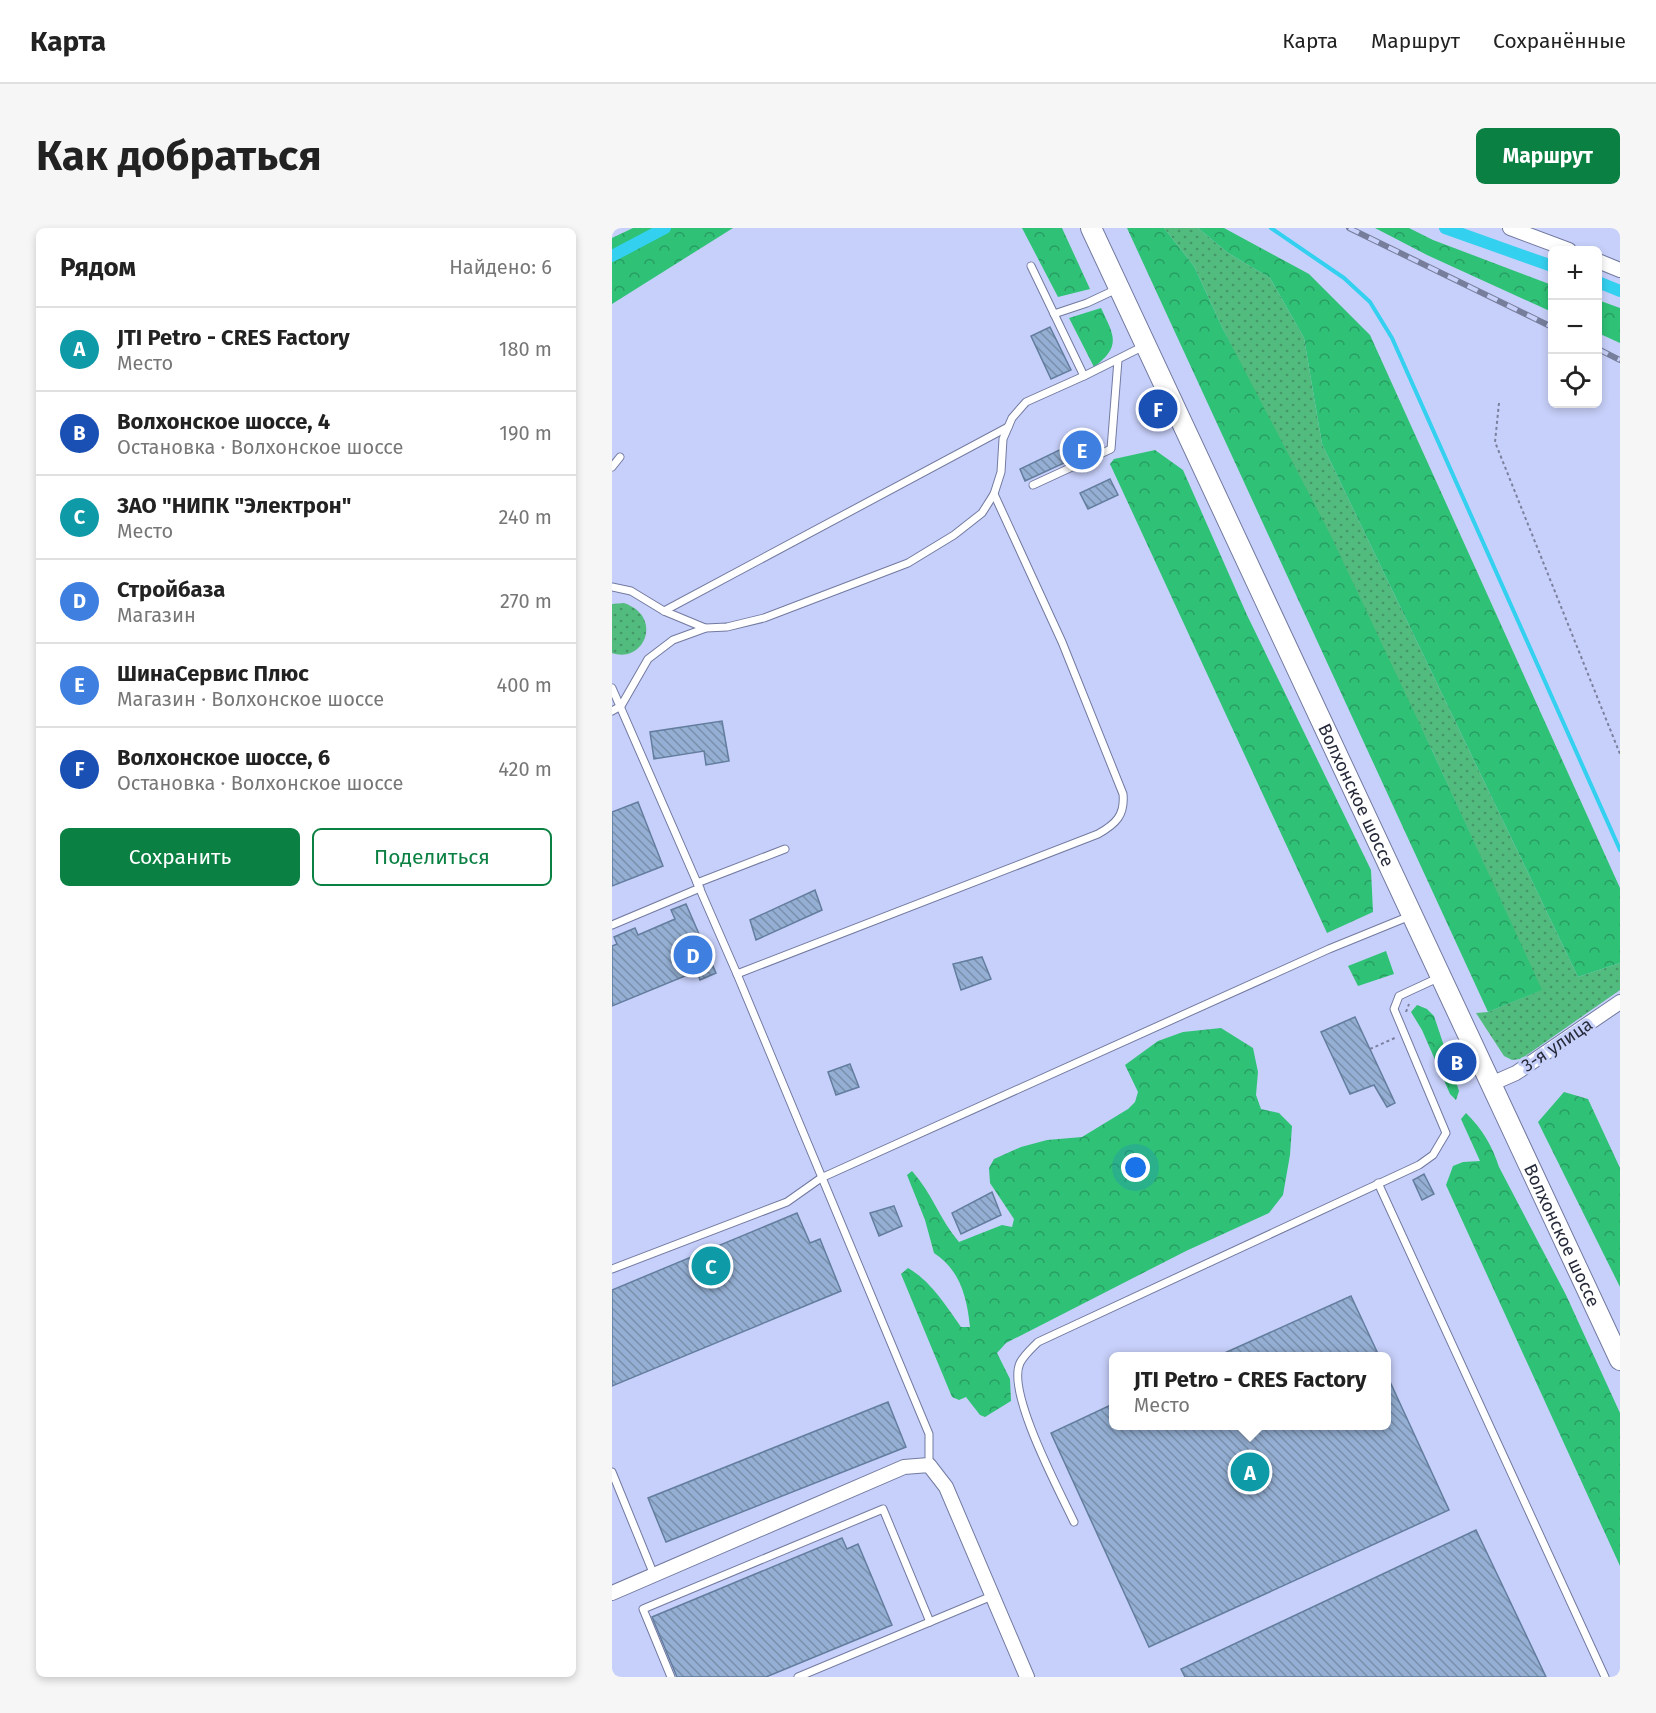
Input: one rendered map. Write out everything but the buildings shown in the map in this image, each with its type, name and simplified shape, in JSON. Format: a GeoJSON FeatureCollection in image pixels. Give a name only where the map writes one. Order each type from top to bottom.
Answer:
{"type":"FeatureCollection","features":[{"type":"Feature","properties":{"kind":"main road","name":"Волхонское шоссе"},"geometry":{"type":"LineString","coordinates":[[1091,228],[1620,1360]]}},
{"type":"Feature","properties":{"kind":"street"},"geometry":{"type":"LineString","coordinates":[[1510,228],[1558,246]]}},
{"type":"Feature","properties":{"kind":"street"},"geometry":{"type":"LineString","coordinates":[[1602,263],[1620,270]]}},
{"type":"Feature","properties":{"kind":"street","name":"3-я улица"},"geometry":{"type":"LineString","coordinates":[[1491,1084],[1516,1073],[1620,1002]]}},
{"type":"Feature","properties":{"kind":"street"},"geometry":{"type":"LineString","coordinates":[[612,1593],[904,1467],[929,1465],[946,1487],[1027,1677]]}},
{"type":"Feature","properties":{"kind":"lane"},"geometry":{"type":"LineString","coordinates":[[1031,266],[1084,376]]}},
{"type":"Feature","properties":{"kind":"lane"},"geometry":{"type":"LineString","coordinates":[[1054,314],[1087,303],[1119,288]]}},
{"type":"Feature","properties":{"kind":"lane"},"geometry":{"type":"LineString","coordinates":[[612,711],[621,706],[648,659],[673,640],[706,628],[727,627],[764,618],[908,563],[954,535],[982,513],[994,494],[1001,472],[1003,439],[1012,418],[1026,402],[1146,346]]}},
{"type":"Feature","properties":{"kind":"lane"},"geometry":{"type":"LineString","coordinates":[[1033,486],[1111,449],[1118,360]]}},
{"type":"Feature","properties":{"kind":"lane"},"geometry":{"type":"LineString","coordinates":[[663,611],[1008,427]]}},
{"type":"Feature","properties":{"kind":"lane"},"geometry":{"type":"LineString","coordinates":[[612,467],[620,457]]}},
{"type":"Feature","properties":{"kind":"lane"},"geometry":{"type":"LineString","coordinates":[[737,974],[1098,834],[1113,825],[1121,816],[1124,806],[1122,794],[1067,652],[994,494]]}},
{"type":"Feature","properties":{"kind":"lane"},"geometry":{"type":"LineString","coordinates":[[612,587],[631,591],[663,611],[706,628]]}},
{"type":"Feature","properties":{"kind":"lane"},"geometry":{"type":"LineString","coordinates":[[612,688],[737,974],[929,1434],[929,1465]]}},
{"type":"Feature","properties":{"kind":"lane"},"geometry":{"type":"LineString","coordinates":[[612,925],[785,849]]}},
{"type":"Feature","properties":{"kind":"lane"},"geometry":{"type":"LineString","coordinates":[[612,1269],[787,1202],[821,1178],[1318,954],[1412,915]]}},
{"type":"Feature","properties":{"kind":"lane"},"geometry":{"type":"LineString","coordinates":[[1074,1522],[1027,1420],[1017,1379],[1019,1364],[1027,1352],[1038,1342],[1419,1165],[1433,1155],[1446,1132],[1394,1009],[1399,996],[1441,977]]}},
{"type":"Feature","properties":{"kind":"lane"},"geometry":{"type":"LineString","coordinates":[[1378,1183],[1605,1677]]}},
{"type":"Feature","properties":{"kind":"lane"},"geometry":{"type":"LineString","coordinates":[[612,1472],[654,1575]]}},
{"type":"Feature","properties":{"kind":"lane"},"geometry":{"type":"LineString","coordinates":[[671,1677],[643,1609],[883,1509],[930,1622]]}},
{"type":"Feature","properties":{"kind":"lane"},"geometry":{"type":"LineString","coordinates":[[798,1677],[993,1596]]}},
{"type":"Feature","properties":{"kind":"path"},"geometry":{"type":"LineString","coordinates":[[1499,403],[1495,442],[1620,754]]}},
{"type":"Feature","properties":{"kind":"green space"},"geometry":{"type":"Polygon","coordinates":[[[633,228],[733,228],[612,304],[612,238],[633,228]]]}},
{"type":"Feature","properties":{"kind":"green space"},"geometry":{"type":"Polygon","coordinates":[[[1022,228],[1062,228],[1090,289],[1058,297],[1022,228]]]}},
{"type":"Feature","properties":{"kind":"green space"},"geometry":{"type":"Polygon","coordinates":[[[1127,228],[1164,228],[1194,266],[1223,329],[1330,534],[1542,990],[1488,1012],[1127,228]]]}},
{"type":"Feature","properties":{"kind":"green space"},"geometry":{"type":"Polygon","coordinates":[[[1164,228],[1198,228],[1228,253],[1270,278],[1304,338],[1322,444],[1578,977],[1620,963],[1620,990],[1521,1059],[1512,1060],[1504,1056],[1476,1013],[1488,1012],[1541,990],[1432,750],[1194,266],[1164,228]]]}},
{"type":"Feature","properties":{"kind":"green space"},"geometry":{"type":"Polygon","coordinates":[[[1198,228],[1224,228],[1309,274],[1370,335],[1620,888],[1620,963],[1578,977],[1322,444],[1304,338],[1270,278],[1228,253],[1198,228]]]}},
{"type":"Feature","properties":{"kind":"green space"},"geometry":{"type":"Polygon","coordinates":[[[1375,228],[1409,228],[1433,240],[1548,283],[1548,310],[1427,255],[1375,228]]]}},
{"type":"Feature","properties":{"kind":"green space"},"geometry":{"type":"Polygon","coordinates":[[[1602,301],[1620,308],[1620,343],[1602,335],[1602,301]]]}},
{"type":"Feature","properties":{"kind":"green space"},"geometry":{"type":"Polygon","coordinates":[[[1101,308],[1113,340],[1109,353],[1094,367],[1069,318],[1101,308]]]}},
{"type":"Feature","properties":{"kind":"green space"},"geometry":{"type":"Polygon","coordinates":[[[1155,450],[1183,470],[1247,615],[1371,870],[1373,912],[1327,933],[1110,464],[1114,459],[1155,450]]]}},
{"type":"Feature","properties":{"kind":"green space"},"geometry":{"type":"Polygon","coordinates":[[[624,603],[644,618],[646,628],[645,637],[640,646],[633,652],[623,655],[612,653],[612,604],[624,603]]]}},
{"type":"Feature","properties":{"kind":"green space"},"geometry":{"type":"Polygon","coordinates":[[[1386,951],[1394,974],[1358,986],[1348,966],[1386,951]]]}},
{"type":"Feature","properties":{"kind":"green space"},"geometry":{"type":"Polygon","coordinates":[[[1417,1005],[1427,1009],[1434,1016],[1459,1091],[1456,1100],[1450,1094],[1422,1030],[1411,1012],[1417,1005]]]}},
{"type":"Feature","properties":{"kind":"green space"},"geometry":{"type":"Polygon","coordinates":[[[1221,1028],[1253,1048],[1258,1072],[1256,1095],[1261,1109],[1279,1113],[1292,1126],[1283,1195],[1269,1213],[1186,1251],[1006,1343],[997,1353],[1010,1379],[1011,1401],[985,1417],[980,1415],[966,1397],[959,1400],[952,1397],[901,1274],[908,1268],[924,1280],[961,1327],[970,1327],[967,1305],[956,1276],[934,1253],[925,1220],[907,1175],[912,1171],[919,1179],[946,1225],[959,1242],[1002,1225],[1012,1227],[1014,1219],[990,1183],[989,1168],[994,1159],[1021,1147],[1047,1140],[1082,1137],[1128,1109],[1135,1102],[1138,1092],[1125,1065],[1158,1041],[1183,1032],[1221,1028]]]}},
{"type":"Feature","properties":{"kind":"green space"},"geometry":{"type":"Polygon","coordinates":[[[1564,1092],[1588,1099],[1620,1168],[1620,1287],[1538,1122],[1564,1092]]]}},
{"type":"Feature","properties":{"kind":"green space"},"geometry":{"type":"Polygon","coordinates":[[[1466,1113],[1490,1144],[1499,1167],[1566,1295],[1620,1413],[1620,1566],[1446,1185],[1453,1166],[1463,1162],[1480,1161],[1461,1119],[1466,1113]]]}},
{"type":"Feature","properties":{"kind":"waterway"},"geometry":{"type":"LineString","coordinates":[[612,256],[665,228]]}},
{"type":"Feature","properties":{"kind":"waterway"},"geometry":{"type":"LineString","coordinates":[[1271,228],[1344,278],[1370,302],[1392,338],[1620,850]]}},
{"type":"Feature","properties":{"kind":"waterway"},"geometry":{"type":"LineString","coordinates":[[1445,228],[1548,265]]}},
{"type":"Feature","properties":{"kind":"waterway"},"geometry":{"type":"LineString","coordinates":[[1602,284],[1620,291]]}},
{"type":"Feature","properties":{"kind":"railway"},"geometry":{"type":"LineString","coordinates":[[1349,228],[1548,325]]}},
{"type":"Feature","properties":{"kind":"railway"},"geometry":{"type":"LineString","coordinates":[[1602,351],[1620,360]]}},
{"type":"Feature","properties":{"kind":"place","name":"Волхонское шоссе, 6"},"geometry":{"type":"Point","coordinates":[1158,409]}},
{"type":"Feature","properties":{"kind":"place","name":"ШинаСервис Плюс"},"geometry":{"type":"Point","coordinates":[1082,450]}},
{"type":"Feature","properties":{"kind":"place","name":"Стройбаза"},"geometry":{"type":"Point","coordinates":[693,955]}},
{"type":"Feature","properties":{"kind":"place","name":"Волхонское шоссе, 4"},"geometry":{"type":"Point","coordinates":[1457,1062]}},
{"type":"Feature","properties":{"kind":"place","name":"ЗАО \"НИПК \"Электрон\""},"geometry":{"type":"Point","coordinates":[711,1266]}},
{"type":"Feature","properties":{"kind":"place","name":"JTI Petro - CRES Factory"},"geometry":{"type":"Point","coordinates":[1250,1472]}}]}
